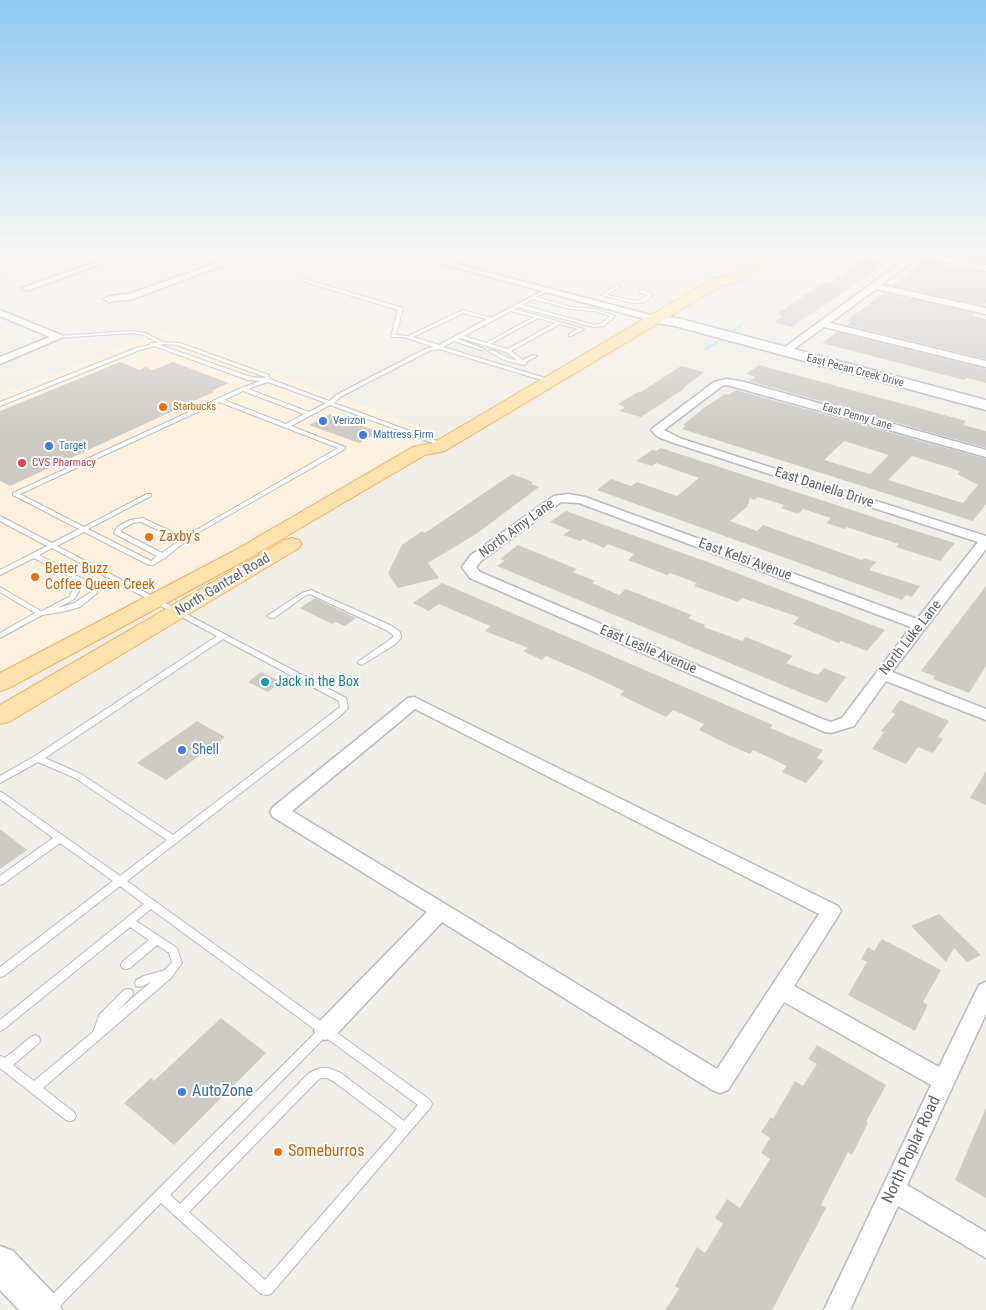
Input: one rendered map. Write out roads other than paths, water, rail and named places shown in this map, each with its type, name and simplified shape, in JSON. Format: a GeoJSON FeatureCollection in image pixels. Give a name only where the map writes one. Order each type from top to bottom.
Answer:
{"type":"FeatureCollection","features":[{"type":"Feature","properties":{"kind":"main road","name":"North Gantzel Road"},"geometry":{"type":"LineString","coordinates":[[0,683],[254,547],[420,451],[441,446],[665,313]]}},
{"type":"Feature","properties":{"kind":"main road","name":"North Gantzel Road"},"geometry":{"type":"LineString","coordinates":[[0,716],[436,458],[441,446]]}},
{"type":"Feature","properties":{"kind":"street"},"geometry":{"type":"LineString","coordinates":[[0,313],[58,337]]}},
{"type":"Feature","properties":{"kind":"street"},"geometry":{"type":"LineString","coordinates":[[633,313],[655,319]]}},
{"type":"Feature","properties":{"kind":"street"},"geometry":{"type":"LineString","coordinates":[[784,352],[838,313]]}},
{"type":"Feature","properties":{"kind":"street","name":"East Pecan Creek Drive"},"geometry":{"type":"LineString","coordinates":[[655,319],[715,337],[725,336],[986,405]]}},
{"type":"Feature","properties":{"kind":"street"},"geometry":{"type":"LineString","coordinates":[[823,324],[986,364]]}},
{"type":"Feature","properties":{"kind":"street"},"geometry":{"type":"LineString","coordinates":[[0,361],[58,337]]}},
{"type":"Feature","properties":{"kind":"street","name":"East Daniella Drive"},"geometry":{"type":"LineString","coordinates":[[727,382],[718,384],[657,430],[662,435],[986,540]]}},
{"type":"Feature","properties":{"kind":"street","name":"East Penny Lane"},"geometry":{"type":"LineString","coordinates":[[727,382],[740,384],[986,454]]}},
{"type":"Feature","properties":{"kind":"street","name":"North Amy Lane"},"geometry":{"type":"LineString","coordinates":[[469,567],[476,558],[558,500],[568,498]]}},
{"type":"Feature","properties":{"kind":"street","name":"East Kelsi Avenue"},"geometry":{"type":"LineString","coordinates":[[568,498],[581,500],[920,625]]}},
{"type":"Feature","properties":{"kind":"street","name":"North Luke Lane"},"geometry":{"type":"LineString","coordinates":[[831,728],[848,722],[986,540]]}},
{"type":"Feature","properties":{"kind":"street","name":"East Leslie Avenue"},"geometry":{"type":"LineString","coordinates":[[469,567],[475,576],[831,728]]}},
{"type":"Feature","properties":{"kind":"street"},"geometry":{"type":"LineString","coordinates":[[883,674],[986,714]]}},
{"type":"Feature","properties":{"kind":"street"},"geometry":{"type":"LineString","coordinates":[[414,702],[831,911],[780,990],[720,1082],[439,912],[279,812],[414,702]]}},
{"type":"Feature","properties":{"kind":"street"},"geometry":{"type":"LineString","coordinates":[[325,1031],[439,912]]}},
{"type":"Feature","properties":{"kind":"street"},"geometry":{"type":"LineString","coordinates":[[780,990],[944,1081]]}},
{"type":"Feature","properties":{"kind":"street","name":"North Poplar Road"},"geometry":{"type":"LineString","coordinates":[[837,1310],[986,991]]}},
{"type":"Feature","properties":{"kind":"street"},"geometry":{"type":"LineString","coordinates":[[893,1190],[986,1246]]}},
{"type":"Feature","properties":{"kind":"street"},"geometry":{"type":"LineString","coordinates":[[0,1264],[46,1310]]}},
{"type":"Feature","properties":{"kind":"lane"},"geometry":{"type":"LineString","coordinates":[[400,313],[393,336],[409,337],[550,381]]}},
{"type":"Feature","properties":{"kind":"lane"},"geometry":{"type":"LineString","coordinates":[[409,337],[459,313]]}},
{"type":"Feature","properties":{"kind":"lane"},"geometry":{"type":"LineString","coordinates":[[470,313],[491,319]]}},
{"type":"Feature","properties":{"kind":"lane"},"geometry":{"type":"LineString","coordinates":[[286,426],[330,403],[338,396],[427,350],[439,347],[502,313]]}},
{"type":"Feature","properties":{"kind":"lane"},"geometry":{"type":"LineString","coordinates":[[524,313],[582,329],[572,335]]}},
{"type":"Feature","properties":{"kind":"lane"},"geometry":{"type":"LineString","coordinates":[[548,313],[576,322],[598,326],[613,316],[604,313]]}},
{"type":"Feature","properties":{"kind":"lane"},"geometry":{"type":"LineString","coordinates":[[485,346],[537,317]]}},
{"type":"Feature","properties":{"kind":"lane"},"geometry":{"type":"LineString","coordinates":[[508,350],[559,323]]}},
{"type":"Feature","properties":{"kind":"lane"},"geometry":{"type":"LineString","coordinates":[[58,337],[117,334],[138,336],[146,334],[162,343]]}},
{"type":"Feature","properties":{"kind":"lane"},"geometry":{"type":"LineString","coordinates":[[460,336],[485,346]]}},
{"type":"Feature","properties":{"kind":"lane"},"geometry":{"type":"LineString","coordinates":[[453,339],[508,350],[524,363]]}},
{"type":"Feature","properties":{"kind":"lane"},"geometry":{"type":"LineString","coordinates":[[0,404],[152,344],[162,343],[178,344],[267,376],[268,380]]}},
{"type":"Feature","properties":{"kind":"lane"},"geometry":{"type":"LineString","coordinates":[[152,344],[250,379],[268,380],[441,446]]}},
{"type":"Feature","properties":{"kind":"lane"},"geometry":{"type":"LineString","coordinates":[[490,351],[506,359],[524,363],[535,356]]}},
{"type":"Feature","properties":{"kind":"lane"},"geometry":{"type":"LineString","coordinates":[[219,400],[343,448],[192,534],[151,564],[15,494],[219,400],[243,389],[268,380]]}},
{"type":"Feature","properties":{"kind":"lane"},"geometry":{"type":"LineString","coordinates":[[243,389],[309,414]]}},
{"type":"Feature","properties":{"kind":"lane"},"geometry":{"type":"LineString","coordinates":[[0,573],[149,495]]}},
{"type":"Feature","properties":{"kind":"lane"},"geometry":{"type":"LineString","coordinates":[[0,518],[326,690],[343,700],[344,708],[0,973]]}},
{"type":"Feature","properties":{"kind":"lane"},"geometry":{"type":"LineString","coordinates":[[164,556],[117,533],[119,528],[132,521],[142,520],[185,540]]}},
{"type":"Feature","properties":{"kind":"lane"},"geometry":{"type":"LineString","coordinates":[[0,590],[44,612],[66,609],[89,598],[94,593],[94,588],[82,580],[34,555]]}},
{"type":"Feature","properties":{"kind":"lane"},"geometry":{"type":"LineString","coordinates":[[0,636],[72,598],[82,580]]}},
{"type":"Feature","properties":{"kind":"lane"},"geometry":{"type":"LineString","coordinates":[[271,616],[304,594],[311,592],[389,628],[397,634],[397,638],[391,643],[362,663]]}},
{"type":"Feature","properties":{"kind":"lane"},"geometry":{"type":"LineString","coordinates":[[0,780],[38,758],[223,636]]}},
{"type":"Feature","properties":{"kind":"lane"},"geometry":{"type":"LineString","coordinates":[[38,758],[78,776],[173,840]]}},
{"type":"Feature","properties":{"kind":"lane"},"geometry":{"type":"LineString","coordinates":[[0,795],[426,1104],[266,1289],[162,1196]]}},
{"type":"Feature","properties":{"kind":"lane"},"geometry":{"type":"LineString","coordinates":[[0,881],[60,838]]}},
{"type":"Feature","properties":{"kind":"lane"},"geometry":{"type":"LineString","coordinates":[[0,1026],[151,904]]}},
{"type":"Feature","properties":{"kind":"lane"},"geometry":{"type":"LineString","coordinates":[[34,1088],[168,973],[177,963],[173,951],[130,922]]}},
{"type":"Feature","properties":{"kind":"lane"},"geometry":{"type":"LineString","coordinates":[[126,964],[156,940]]}},
{"type":"Feature","properties":{"kind":"lane"},"geometry":{"type":"LineString","coordinates":[[140,983],[168,973]]}},
{"type":"Feature","properties":{"kind":"lane"},"geometry":{"type":"LineString","coordinates":[[96,1035],[104,1017],[128,993]]}},
{"type":"Feature","properties":{"kind":"lane"},"geometry":{"type":"LineString","coordinates":[[46,1310],[325,1031]]}},
{"type":"Feature","properties":{"kind":"lane"},"geometry":{"type":"LineString","coordinates":[[35,1040],[2,1063],[70,1116]]}},
{"type":"Feature","properties":{"kind":"lane"},"geometry":{"type":"LineString","coordinates":[[180,1212],[313,1077],[320,1073],[337,1076],[405,1128]]}},
{"type":"Feature","properties":{"kind":"waterway"},"geometry":{"type":"LineString","coordinates":[[732,332],[741,325]]}},
{"type":"Feature","properties":{"kind":"waterway"},"geometry":{"type":"LineString","coordinates":[[706,349],[720,340]]}},
{"type":"Feature","properties":{"kind":"place","name":"Starbucks"},"geometry":{"type":"Point","coordinates":[163,407]}},
{"type":"Feature","properties":{"kind":"place","name":"Verizon"},"geometry":{"type":"Point","coordinates":[323,421]}},
{"type":"Feature","properties":{"kind":"place","name":"Mattress Firm"},"geometry":{"type":"Point","coordinates":[363,435]}},
{"type":"Feature","properties":{"kind":"place","name":"Target"},"geometry":{"type":"Point","coordinates":[49,446]}},
{"type":"Feature","properties":{"kind":"place","name":"CVS Pharmacy"},"geometry":{"type":"Point","coordinates":[22,463]}},
{"type":"Feature","properties":{"kind":"place","name":"Zaxby's"},"geometry":{"type":"Point","coordinates":[149,537]}},
{"type":"Feature","properties":{"kind":"place","name":"Better Buzz Coffee Queen Creek"},"geometry":{"type":"Point","coordinates":[35,577]}},
{"type":"Feature","properties":{"kind":"place","name":"Jack in the Box"},"geometry":{"type":"Point","coordinates":[265,682]}},
{"type":"Feature","properties":{"kind":"place","name":"Shell"},"geometry":{"type":"Point","coordinates":[182,750]}},
{"type":"Feature","properties":{"kind":"place","name":"AutoZone"},"geometry":{"type":"Point","coordinates":[182,1092]}},
{"type":"Feature","properties":{"kind":"place","name":"Someburros"},"geometry":{"type":"Point","coordinates":[278,1152]}}]}
